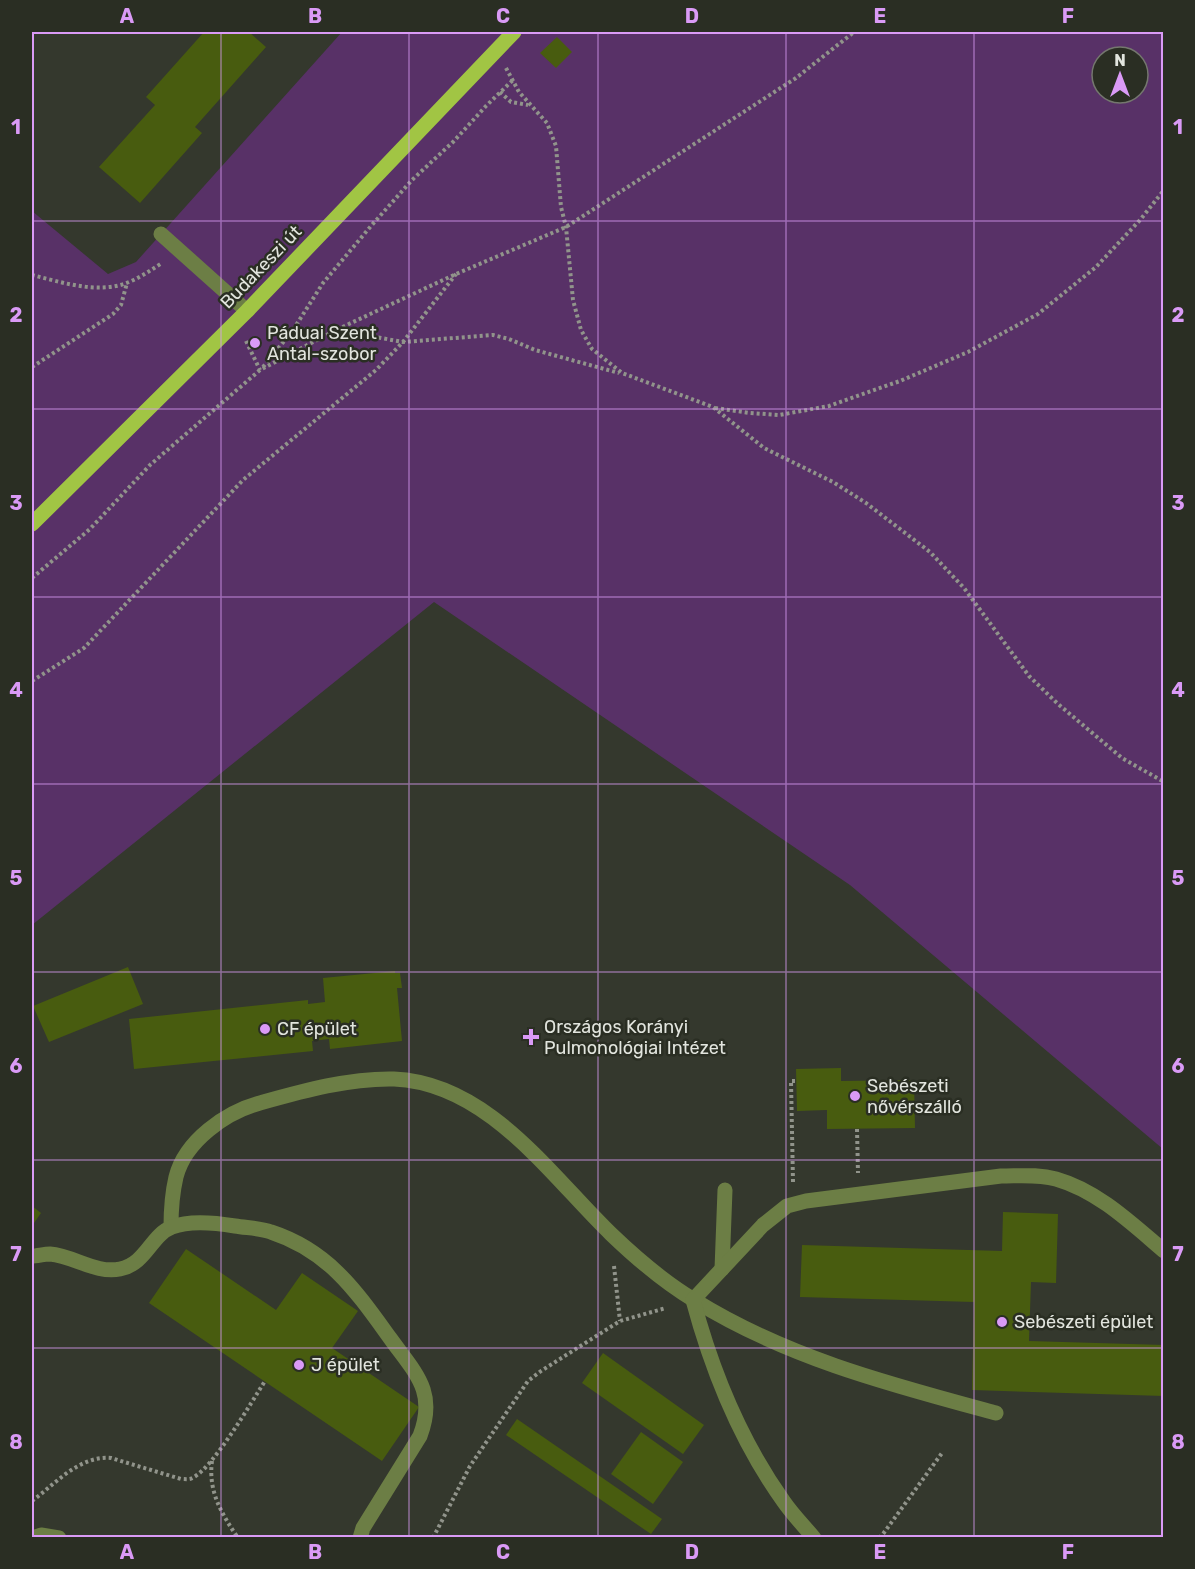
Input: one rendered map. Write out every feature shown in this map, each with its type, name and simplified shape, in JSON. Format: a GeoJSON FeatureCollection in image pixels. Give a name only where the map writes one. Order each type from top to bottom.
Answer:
{"type":"FeatureCollection","features":[{"type":"Feature","properties":{"kind":"main road","name":"Budakeszi út"},"geometry":{"type":"LineString","coordinates":[[32,524],[247,311],[514,32]]}},
{"type":"Feature","properties":{"kind":"lane"},"geometry":{"type":"LineString","coordinates":[[161,234],[247,311]]}},
{"type":"Feature","properties":{"kind":"lane"},"geometry":{"type":"LineString","coordinates":[[171,1227],[171,1200],[177,1174],[192,1147],[217,1122],[250,1105],[293,1093],[359,1081],[395,1079],[420,1083],[452,1094],[495,1118],[519,1138],[638,1259],[693,1300],[752,1332],[807,1356],[904,1388],[996,1413]]}},
{"type":"Feature","properties":{"kind":"lane"},"geometry":{"type":"LineString","coordinates":[[693,1300],[763,1225],[788,1206],[828,1197],[1001,1176],[1029,1175],[1055,1179],[1078,1187],[1107,1204],[1164,1251]]}},
{"type":"Feature","properties":{"kind":"lane"},"geometry":{"type":"LineString","coordinates":[[722,1269],[725,1190]]}},
{"type":"Feature","properties":{"kind":"lane"},"geometry":{"type":"LineString","coordinates":[[32,1256],[50,1254],[109,1270],[122,1269],[134,1264],[171,1227],[196,1223],[228,1224],[270,1232],[305,1246],[328,1262],[349,1282],[426,1392],[426,1420],[420,1436],[363,1528],[360,1538]]}},
{"type":"Feature","properties":{"kind":"lane"},"geometry":{"type":"LineString","coordinates":[[693,1300],[704,1343],[745,1437],[785,1504],[814,1538]]}},
{"type":"Feature","properties":{"kind":"lane"},"geometry":{"type":"LineString","coordinates":[[32,1538],[41,1535],[59,1538]]}},
{"type":"Feature","properties":{"kind":"path"},"geometry":{"type":"LineString","coordinates":[[260,370],[336,330],[456,274],[566,227],[796,78],[854,32]]}},
{"type":"Feature","properties":{"kind":"path"},"geometry":{"type":"LineString","coordinates":[[32,578],[90,529],[150,465],[260,370],[293,330],[323,283],[371,226],[412,180],[454,141],[477,114],[513,80],[519,92],[547,123],[556,146],[573,300],[581,330],[592,349],[622,373]]}},
{"type":"Feature","properties":{"kind":"path"},"geometry":{"type":"LineString","coordinates":[[500,92],[511,102],[532,106]]}},
{"type":"Feature","properties":{"kind":"path"},"geometry":{"type":"LineString","coordinates":[[712,407],[750,414],[779,415],[811,410],[900,381],[968,352],[1038,314],[1096,267],[1140,220],[1164,190]]}},
{"type":"Feature","properties":{"kind":"path"},"geometry":{"type":"LineString","coordinates":[[32,275],[73,285],[108,287],[127,283],[179,251]]}},
{"type":"Feature","properties":{"kind":"path"},"geometry":{"type":"LineString","coordinates":[[32,681],[84,648],[243,480],[376,370],[403,342],[456,274]]}},
{"type":"Feature","properties":{"kind":"path"},"geometry":{"type":"LineString","coordinates":[[32,367],[113,314],[121,305],[127,283]]}},
{"type":"Feature","properties":{"kind":"path"},"geometry":{"type":"LineString","coordinates":[[336,330],[403,342],[473,335],[502,336],[535,350],[622,373],[712,407],[764,448],[833,482],[866,502],[930,552],[964,588],[1029,676],[1058,704],[1122,758],[1164,783]]}},
{"type":"Feature","properties":{"kind":"path"},"geometry":{"type":"LineString","coordinates":[[793,1179],[791,1081],[796,1081]]}},
{"type":"Feature","properties":{"kind":"path"},"geometry":{"type":"LineString","coordinates":[[857,1129],[858,1172]]}},
{"type":"Feature","properties":{"kind":"path"},"geometry":{"type":"LineString","coordinates":[[610,1233],[620,1321]]}},
{"type":"Feature","properties":{"kind":"path"},"geometry":{"type":"LineString","coordinates":[[433,1538],[470,1466],[528,1382],[541,1371],[620,1321],[693,1300]]}},
{"type":"Feature","properties":{"kind":"path"},"geometry":{"type":"LineString","coordinates":[[32,1502],[78,1466],[92,1459],[111,1458],[181,1479],[196,1476],[213,1459],[266,1382]]}},
{"type":"Feature","properties":{"kind":"path"},"geometry":{"type":"LineString","coordinates":[[879,1538],[942,1454]]}},
{"type":"Feature","properties":{"kind":"path"},"geometry":{"type":"LineString","coordinates":[[213,1459],[211,1472],[216,1503],[238,1538]]}},
{"type":"Feature","properties":{"kind":"shaded area"},"geometry":{"type":"Polygon","coordinates":[[[342,32],[1163,32],[1163,1149],[850,885],[434,602],[32,925],[32,211],[108,274],[136,262],[342,32]]]}},
{"type":"Feature","properties":{"kind":"building"},"geometry":{"type":"Polygon","coordinates":[[[204,32],[249,32],[266,47],[195,127],[202,133],[140,203],[99,167],[155,105],[146,97],[204,32]]]}},
{"type":"Feature","properties":{"kind":"building"},"geometry":{"type":"Polygon","coordinates":[[[557,37],[572,52],[556,68],[540,53],[557,37]]]}},
{"type":"Feature","properties":{"kind":"building"},"geometry":{"type":"Polygon","coordinates":[[[128,967],[143,1004],[49,1042],[33,1006],[128,967]]]}},
{"type":"Feature","properties":{"kind":"building","name":"CF épület"},"geometry":{"type":"Polygon","coordinates":[[[395,971],[395,973],[400,973],[402,988],[397,988],[402,1041],[330,1049],[329,1039],[312,1041],[313,1051],[134,1069],[129,1019],[308,1000],[308,1004],[325,1002],[323,978],[395,971]]]}},
{"type":"Feature","properties":{"kind":"building","name":"Sebészeti nővérszálló"},"geometry":{"type":"Polygon","coordinates":[[[841,1068],[841,1081],[914,1080],[915,1128],[827,1129],[827,1110],[797,1111],[796,1069],[841,1068]]]}},
{"type":"Feature","properties":{"kind":"building"},"geometry":{"type":"Polygon","coordinates":[[[32,1206],[41,1213],[32,1226],[32,1206]]]}},
{"type":"Feature","properties":{"kind":"building","name":"Sebészeti épület"},"geometry":{"type":"Polygon","coordinates":[[[1003,1212],[1058,1214],[1056,1283],[1031,1282],[1029,1341],[1164,1345],[1164,1396],[972,1390],[974,1302],[800,1297],[802,1245],[1002,1251],[1003,1212]]]}},
{"type":"Feature","properties":{"kind":"building","name":"J épület"},"geometry":{"type":"Polygon","coordinates":[[[186,1249],[276,1310],[302,1273],[358,1311],[332,1348],[419,1407],[382,1461],[149,1303],[186,1249]]]}},
{"type":"Feature","properties":{"kind":"building"},"geometry":{"type":"Polygon","coordinates":[[[603,1353],[704,1425],[683,1454],[582,1383],[603,1353]]]}},
{"type":"Feature","properties":{"kind":"building"},"geometry":{"type":"Polygon","coordinates":[[[517,1419],[662,1519],[651,1534],[506,1435],[517,1419]]]}},
{"type":"Feature","properties":{"kind":"building"},"geometry":{"type":"Polygon","coordinates":[[[641,1432],[683,1462],[653,1504],[611,1474],[641,1432]]]}},
{"type":"Feature","properties":{"kind":"place","name":"Páduai Szent Antal-szobor"},"geometry":{"type":"Point","coordinates":[255,343]}},
{"type":"Feature","properties":{"kind":"place","name":"CF épület"},"geometry":{"type":"Point","coordinates":[265,1029]}},
{"type":"Feature","properties":{"kind":"place","name":"Országos Korányi Pulmonológiai Intézet"},"geometry":{"type":"Point","coordinates":[531,1037]}},
{"type":"Feature","properties":{"kind":"place","name":"Sebészeti nővérszálló"},"geometry":{"type":"Point","coordinates":[855,1096]}},
{"type":"Feature","properties":{"kind":"place","name":"Sebészeti épület"},"geometry":{"type":"Point","coordinates":[1002,1322]}},
{"type":"Feature","properties":{"kind":"place","name":"J épület"},"geometry":{"type":"Point","coordinates":[299,1365]}}]}
